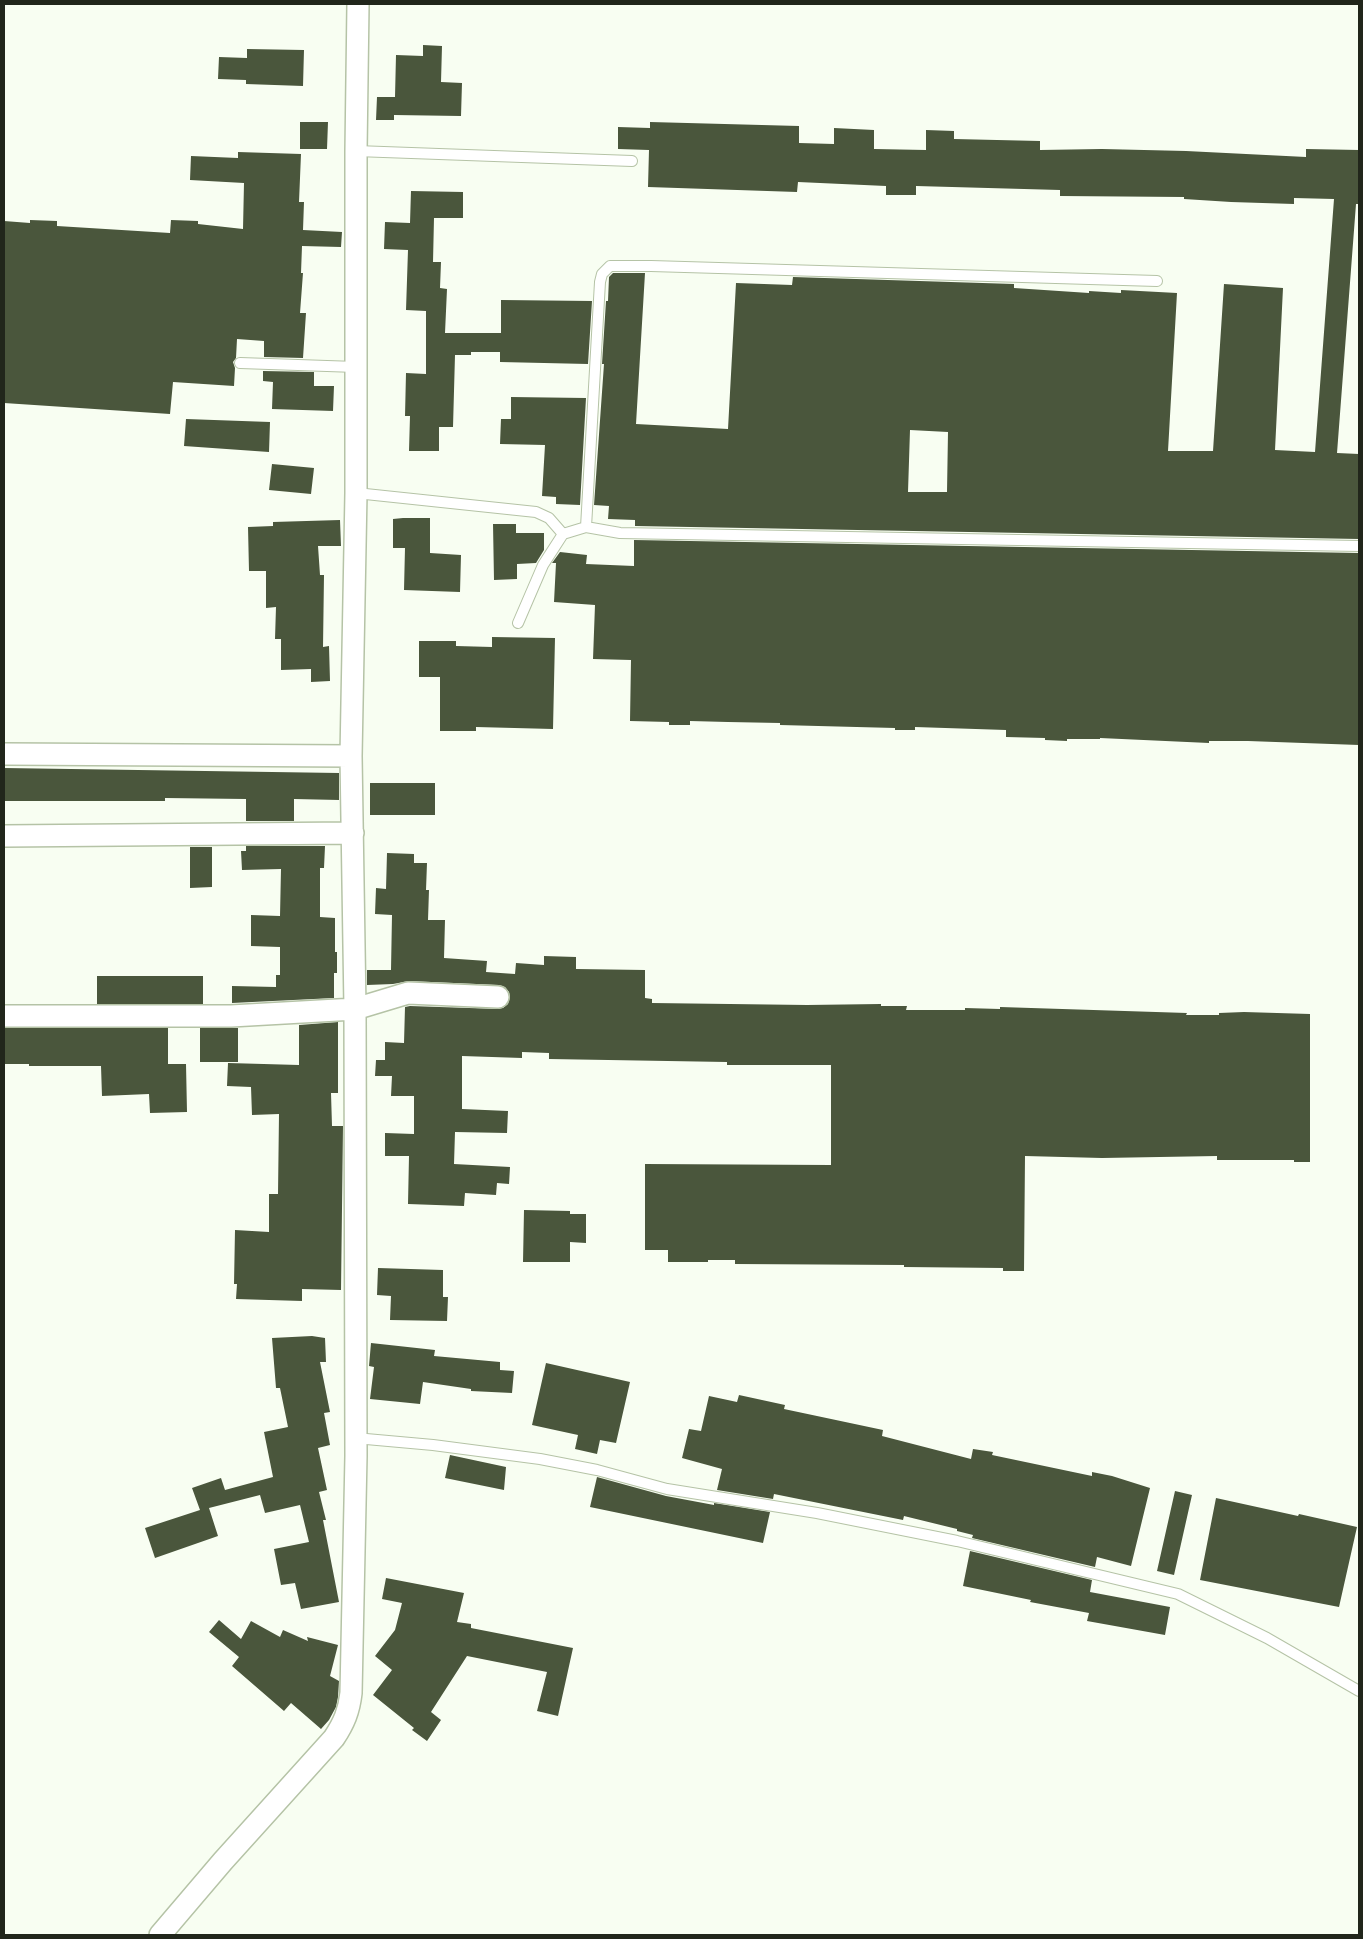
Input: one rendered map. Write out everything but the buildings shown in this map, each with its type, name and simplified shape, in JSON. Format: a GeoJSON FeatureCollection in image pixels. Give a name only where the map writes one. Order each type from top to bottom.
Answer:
{"type":"FeatureCollection","features":[{"type":"Feature","properties":{"kind":"street"},"geometry":{"type":"LineString","coordinates":[[160,1935],[334,1738],[344,1723],[349,1710],[351,1693],[355,1438],[355,1009],[351,756],[356,493],[358,4]]}},
{"type":"Feature","properties":{"kind":"street"},"geometry":{"type":"LineString","coordinates":[[4,754],[351,756]]}},
{"type":"Feature","properties":{"kind":"street"},"geometry":{"type":"LineString","coordinates":[[4,836],[352,833]]}},
{"type":"Feature","properties":{"kind":"street"},"geometry":{"type":"LineString","coordinates":[[4,1016],[231,1016],[355,1009],[408,993],[498,997]]}},
{"type":"Feature","properties":{"kind":"lane"},"geometry":{"type":"LineString","coordinates":[[356,151],[632,161]]}},
{"type":"Feature","properties":{"kind":"lane"},"geometry":{"type":"LineString","coordinates":[[586,527],[600,282],[602,274],[610,266],[1157,281]]}},
{"type":"Feature","properties":{"kind":"lane"},"geometry":{"type":"LineString","coordinates":[[240,363],[356,367]]}},
{"type":"Feature","properties":{"kind":"lane"},"geometry":{"type":"LineString","coordinates":[[356,493],[536,512],[549,518],[563,534]]}},
{"type":"Feature","properties":{"kind":"lane"},"geometry":{"type":"LineString","coordinates":[[518,623],[544,565],[563,534],[586,527],[620,533],[1359,546]]}},
{"type":"Feature","properties":{"kind":"lane"},"geometry":{"type":"LineString","coordinates":[[355,1438],[433,1445],[540,1459],[597,1470],[667,1489],[817,1513],[957,1541],[1178,1594],[1267,1638],[1359,1690]]}}]}
